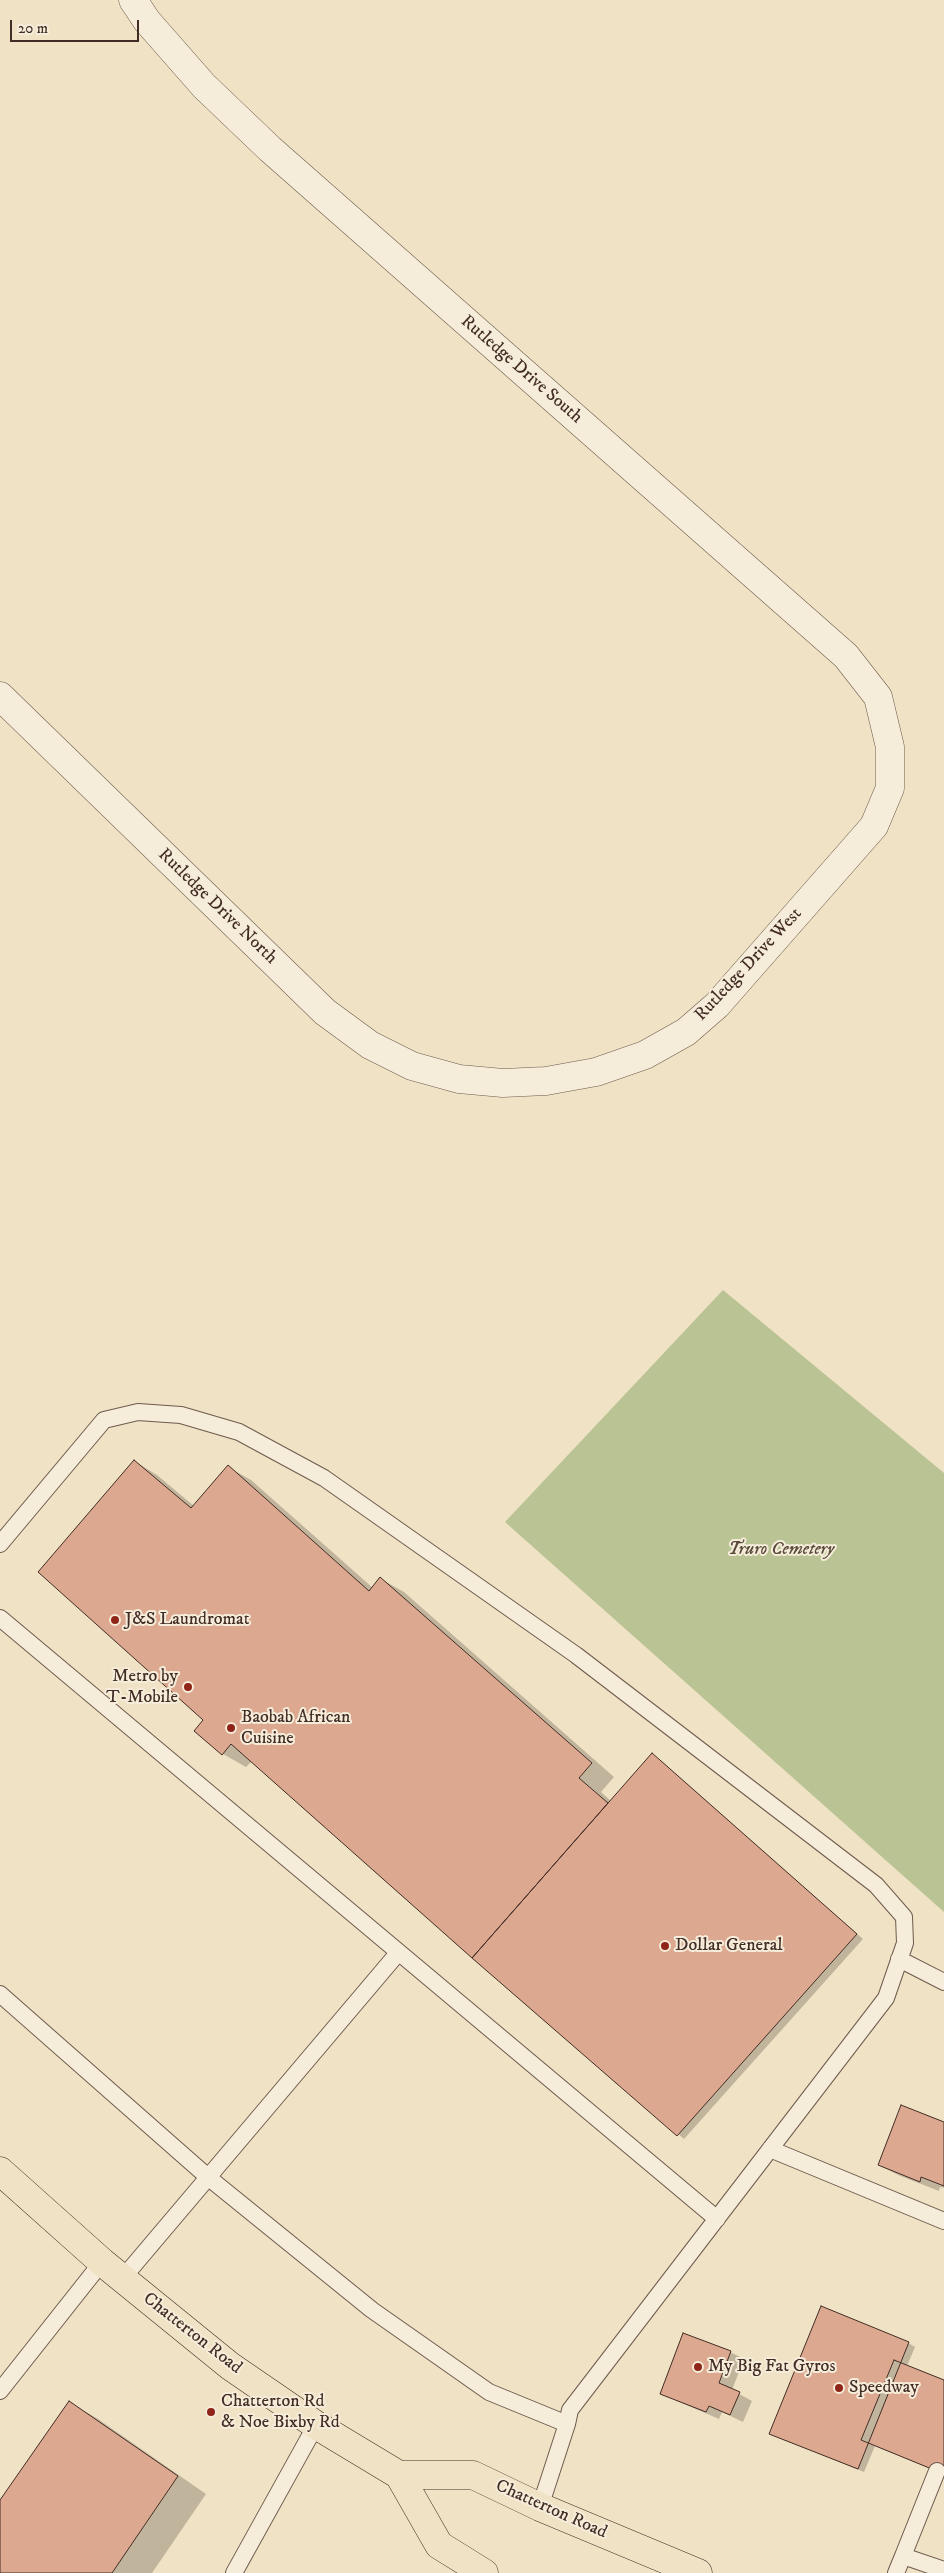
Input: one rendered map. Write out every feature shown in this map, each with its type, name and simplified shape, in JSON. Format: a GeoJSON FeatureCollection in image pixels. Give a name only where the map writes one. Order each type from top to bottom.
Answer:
{"type":"FeatureCollection","features":[{"type":"Feature","properties":{"kind":"main road","name":"Chatterton Road"},"geometry":{"type":"LineString","coordinates":[[0,2171],[112,2271],[230,2366],[316,2426],[399,2476],[439,2545],[484,2573]]}},
{"type":"Feature","properties":{"kind":"main road","name":"Chatterton Road"},"geometry":{"type":"LineString","coordinates":[[399,2476],[473,2475],[540,2507],[698,2573]]}},
{"type":"Feature","properties":{"kind":"street","name":"Rutledge Drive South"},"geometry":{"type":"LineString","coordinates":[[133,0],[147,21],[204,86],[270,149],[846,656],[878,697],[890,747]]}},
{"type":"Feature","properties":{"kind":"street","name":"Rutledge Drive North"},"geometry":{"type":"LineString","coordinates":[[0,696],[325,1012],[370,1045],[412,1066],[459,1078]]}},
{"type":"Feature","properties":{"kind":"street","name":"Rutledge Drive West"},"geometry":{"type":"LineString","coordinates":[[459,1078],[503,1084],[546,1081],[596,1072],[645,1055],[686,1032],[716,1005],[874,826],[890,788],[890,747]]}},
{"type":"Feature","properties":{"kind":"lane"},"geometry":{"type":"LineString","coordinates":[[0,1544],[104,1420],[138,1412],[181,1415],[238,1432],[324,1478],[576,1656],[876,1884],[904,1916],[905,1943],[886,1998],[570,2410],[568,2424],[540,2507]]}},
{"type":"Feature","properties":{"kind":"lane"},"geometry":{"type":"LineString","coordinates":[[0,1618],[716,2219]]}},
{"type":"Feature","properties":{"kind":"lane"},"geometry":{"type":"LineString","coordinates":[[0,2391],[112,2271],[209,2178],[398,1953]]}},
{"type":"Feature","properties":{"kind":"lane"},"geometry":{"type":"LineString","coordinates":[[900,1959],[944,1982]]}},
{"type":"Feature","properties":{"kind":"lane"},"geometry":{"type":"LineString","coordinates":[[0,1994],[209,2178],[372,2310],[489,2392],[568,2424]]}},
{"type":"Feature","properties":{"kind":"lane"},"geometry":{"type":"LineString","coordinates":[[770,2149],[944,2221]]}},
{"type":"Feature","properties":{"kind":"lane"},"geometry":{"type":"LineString","coordinates":[[234,2573],[316,2426]]}},
{"type":"Feature","properties":{"kind":"lane"},"geometry":{"type":"LineString","coordinates":[[896,2573],[937,2471]]}},
{"type":"Feature","properties":{"kind":"lane"},"geometry":{"type":"LineString","coordinates":[[903,2556],[944,2570]]}},
{"type":"Feature","properties":{"kind":"green space","name":"Truro Cemetery"},"geometry":{"type":"Polygon","coordinates":[[[723,1290],[944,1473],[944,1912],[505,1522],[723,1290]]]}},
{"type":"Feature","properties":{"kind":"building"},"geometry":{"type":"Polygon","coordinates":[[[134,1460],[191,1508],[228,1465],[369,1591],[380,1577],[592,1763],[579,1778],[608,1803],[472,1958],[231,1744],[222,1755],[194,1731],[203,1720],[38,1572],[134,1460]]]}},
{"type":"Feature","properties":{"kind":"building","name":"Dollar General"},"geometry":{"type":"Polygon","coordinates":[[[652,1753],[857,1934],[677,2136],[472,1958],[652,1753]]]}},
{"type":"Feature","properties":{"kind":"building"},"geometry":{"type":"Polygon","coordinates":[[[901,2105],[944,2122],[944,2186],[921,2177],[920,2182],[878,2165],[901,2105]]]}},
{"type":"Feature","properties":{"kind":"building","name":"Speedway"},"geometry":{"type":"Polygon","coordinates":[[[821,2306],[909,2342],[858,2469],[769,2434],[821,2306]]]}},
{"type":"Feature","properties":{"kind":"building","name":"My Big Fat Gyros"},"geometry":{"type":"Polygon","coordinates":[[[683,2333],[731,2351],[719,2383],[740,2392],[730,2415],[709,2406],[706,2412],[660,2394],[683,2333]]]}},
{"type":"Feature","properties":{"kind":"building","name":"Speedway"},"geometry":{"type":"Polygon","coordinates":[[[894,2360],[944,2380],[944,2474],[861,2440],[894,2360]]]}},
{"type":"Feature","properties":{"kind":"building"},"geometry":{"type":"Polygon","coordinates":[[[69,2401],[178,2476],[112,2573],[0,2573],[0,2500],[69,2401]]]}},
{"type":"Feature","properties":{"kind":"place","name":"J&S Laundromat"},"geometry":{"type":"Point","coordinates":[115,1620]}},
{"type":"Feature","properties":{"kind":"place","name":"Metro by T-Mobile"},"geometry":{"type":"Point","coordinates":[188,1687]}},
{"type":"Feature","properties":{"kind":"place","name":"Baobab African Cuisine"},"geometry":{"type":"Point","coordinates":[231,1728]}},
{"type":"Feature","properties":{"kind":"place","name":"Dollar General"},"geometry":{"type":"Point","coordinates":[665,1946]}},
{"type":"Feature","properties":{"kind":"place","name":"My Big Fat Gyros"},"geometry":{"type":"Point","coordinates":[698,2367]}},
{"type":"Feature","properties":{"kind":"place","name":"Speedway"},"geometry":{"type":"Point","coordinates":[839,2388]}},
{"type":"Feature","properties":{"kind":"place","name":"Chatterton Rd & Noe Bixby Rd"},"geometry":{"type":"Point","coordinates":[211,2412]}}]}
